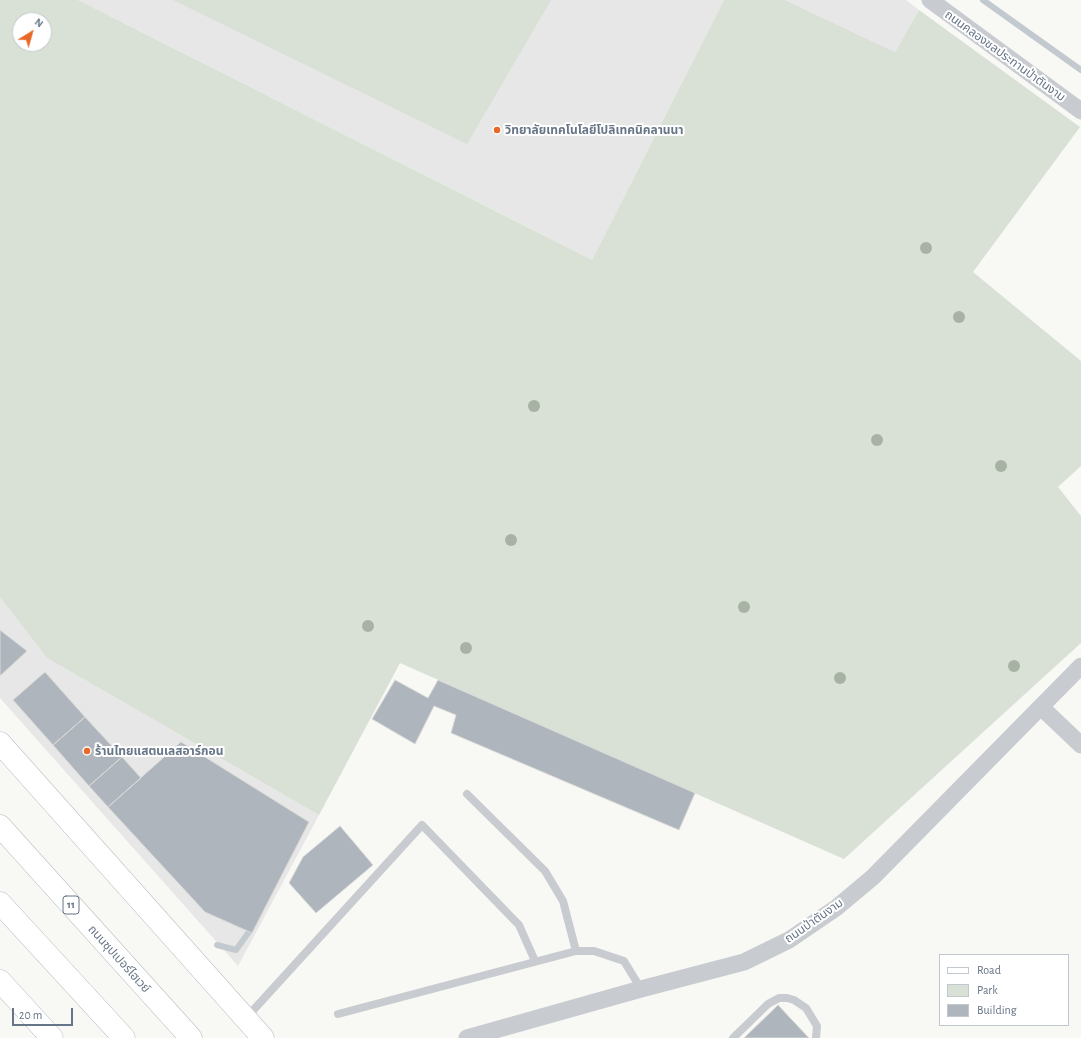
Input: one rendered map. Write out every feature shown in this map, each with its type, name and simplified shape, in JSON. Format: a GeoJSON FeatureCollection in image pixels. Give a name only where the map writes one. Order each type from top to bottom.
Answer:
{"type":"FeatureCollection","features":[{"type":"Feature","properties":{"kind":"main road"},"geometry":{"type":"LineString","coordinates":[[0,743],[263,1038]]}},
{"type":"Feature","properties":{"kind":"main road","name":"ถนนซุปเปอร์ไฮเวย์"},"geometry":{"type":"LineString","coordinates":[[0,826],[191,1038]]}},
{"type":"Feature","properties":{"kind":"main road"},"geometry":{"type":"LineString","coordinates":[[0,903],[124,1038]]}},
{"type":"Feature","properties":{"kind":"main road"},"geometry":{"type":"LineString","coordinates":[[0,982],[52,1038]]}},
{"type":"Feature","properties":{"kind":"street","name":"ถนนคลองชลประทานป่าตันงาม"},"geometry":{"type":"LineString","coordinates":[[930,0],[1081,111]]}},
{"type":"Feature","properties":{"kind":"street","name":"ถนนป่าตันงาม"},"geometry":{"type":"LineString","coordinates":[[467,1038],[641,989],[744,962],[789,940],[830,912],[873,877],[1081,666]]}},
{"type":"Feature","properties":{"kind":"street"},"geometry":{"type":"LineString","coordinates":[[1041,707],[1081,745]]}},
{"type":"Feature","properties":{"kind":"lane"},"geometry":{"type":"LineString","coordinates":[[467,794],[544,871],[564,901],[576,951]]}},
{"type":"Feature","properties":{"kind":"lane"},"geometry":{"type":"LineString","coordinates":[[246,1018],[422,825],[519,925],[536,962]]}},
{"type":"Feature","properties":{"kind":"lane"},"geometry":{"type":"LineString","coordinates":[[338,1014],[576,951],[594,951],[624,961],[641,989]]}},
{"type":"Feature","properties":{"kind":"lane"},"geometry":{"type":"LineString","coordinates":[[733,1038],[768,1004],[778,998],[794,1000],[806,1008],[817,1026],[816,1038]]}},
{"type":"Feature","properties":{"kind":"shaded area","name":"วิทยาลัยเทคโนโลยีโปลิเทคนิคลานนา"},"geometry":{"type":"Polygon","coordinates":[[[78,0],[724,0],[592,260],[78,0]]]}},
{"type":"Feature","properties":{"kind":"shaded area"},"geometry":{"type":"Polygon","coordinates":[[[785,0],[906,0],[919,10],[895,52],[785,0]]]}},
{"type":"Feature","properties":{"kind":"shaded area"},"geometry":{"type":"Polygon","coordinates":[[[0,597],[47,658],[319,815],[238,966],[0,698],[0,597]]]}},
{"type":"Feature","properties":{"kind":"green space"},"geometry":{"type":"Polygon","coordinates":[[[0,0],[78,0],[592,260],[724,0],[785,0],[895,52],[919,10],[1080,127],[973,272],[1081,361],[1081,466],[1058,487],[1081,516],[1081,643],[844,859],[400,663],[319,815],[47,658],[0,597],[0,0]]]}},
{"type":"Feature","properties":{"kind":"green space"},"geometry":{"type":"Polygon","coordinates":[[[173,0],[551,0],[467,144],[173,0]]]}},
{"type":"Feature","properties":{"kind":"building"},"geometry":{"type":"Polygon","coordinates":[[[0,630],[27,651],[0,676],[0,630]]]}},
{"type":"Feature","properties":{"kind":"building"},"geometry":{"type":"Polygon","coordinates":[[[45,672],[85,717],[53,745],[13,700],[45,672]]]}},
{"type":"Feature","properties":{"kind":"building"},"geometry":{"type":"Polygon","coordinates":[[[395,680],[428,698],[438,680],[695,793],[679,830],[451,733],[456,715],[434,706],[415,744],[372,719],[395,680]]]}},
{"type":"Feature","properties":{"kind":"building","name":"ร้านไทยแสตนเลสอาร์กอน"},"geometry":{"type":"Polygon","coordinates":[[[85,717],[122,757],[89,786],[53,745],[85,717]]]}},
{"type":"Feature","properties":{"kind":"building"},"geometry":{"type":"Polygon","coordinates":[[[181,742],[309,822],[252,933],[205,912],[108,807],[181,742]]]}},
{"type":"Feature","properties":{"kind":"building"},"geometry":{"type":"Polygon","coordinates":[[[122,757],[141,778],[108,807],[89,786],[122,757]]]}},
{"type":"Feature","properties":{"kind":"building"},"geometry":{"type":"Polygon","coordinates":[[[340,826],[373,865],[316,913],[289,883],[303,857],[340,826]]]}},
{"type":"Feature","properties":{"kind":"building"},"geometry":{"type":"Polygon","coordinates":[[[778,1005],[809,1038],[744,1038],[778,1005]]]}},
{"type":"Feature","properties":{"kind":"waterway"},"geometry":{"type":"LineString","coordinates":[[983,0],[1081,70]]}},
{"type":"Feature","properties":{"kind":"waterway"},"geometry":{"type":"LineString","coordinates":[[217,945],[236,950],[251,929]]}},
{"type":"Feature","properties":{"kind":"place","name":"วิทยาลัยเทคโนโลยีโปลิเทคนิคลานนา"},"geometry":{"type":"Point","coordinates":[497,130]}},
{"type":"Feature","properties":{"kind":"place","name":"ร้านไทยแสตนเลสอาร์กอน"},"geometry":{"type":"Point","coordinates":[87,751]}}]}
